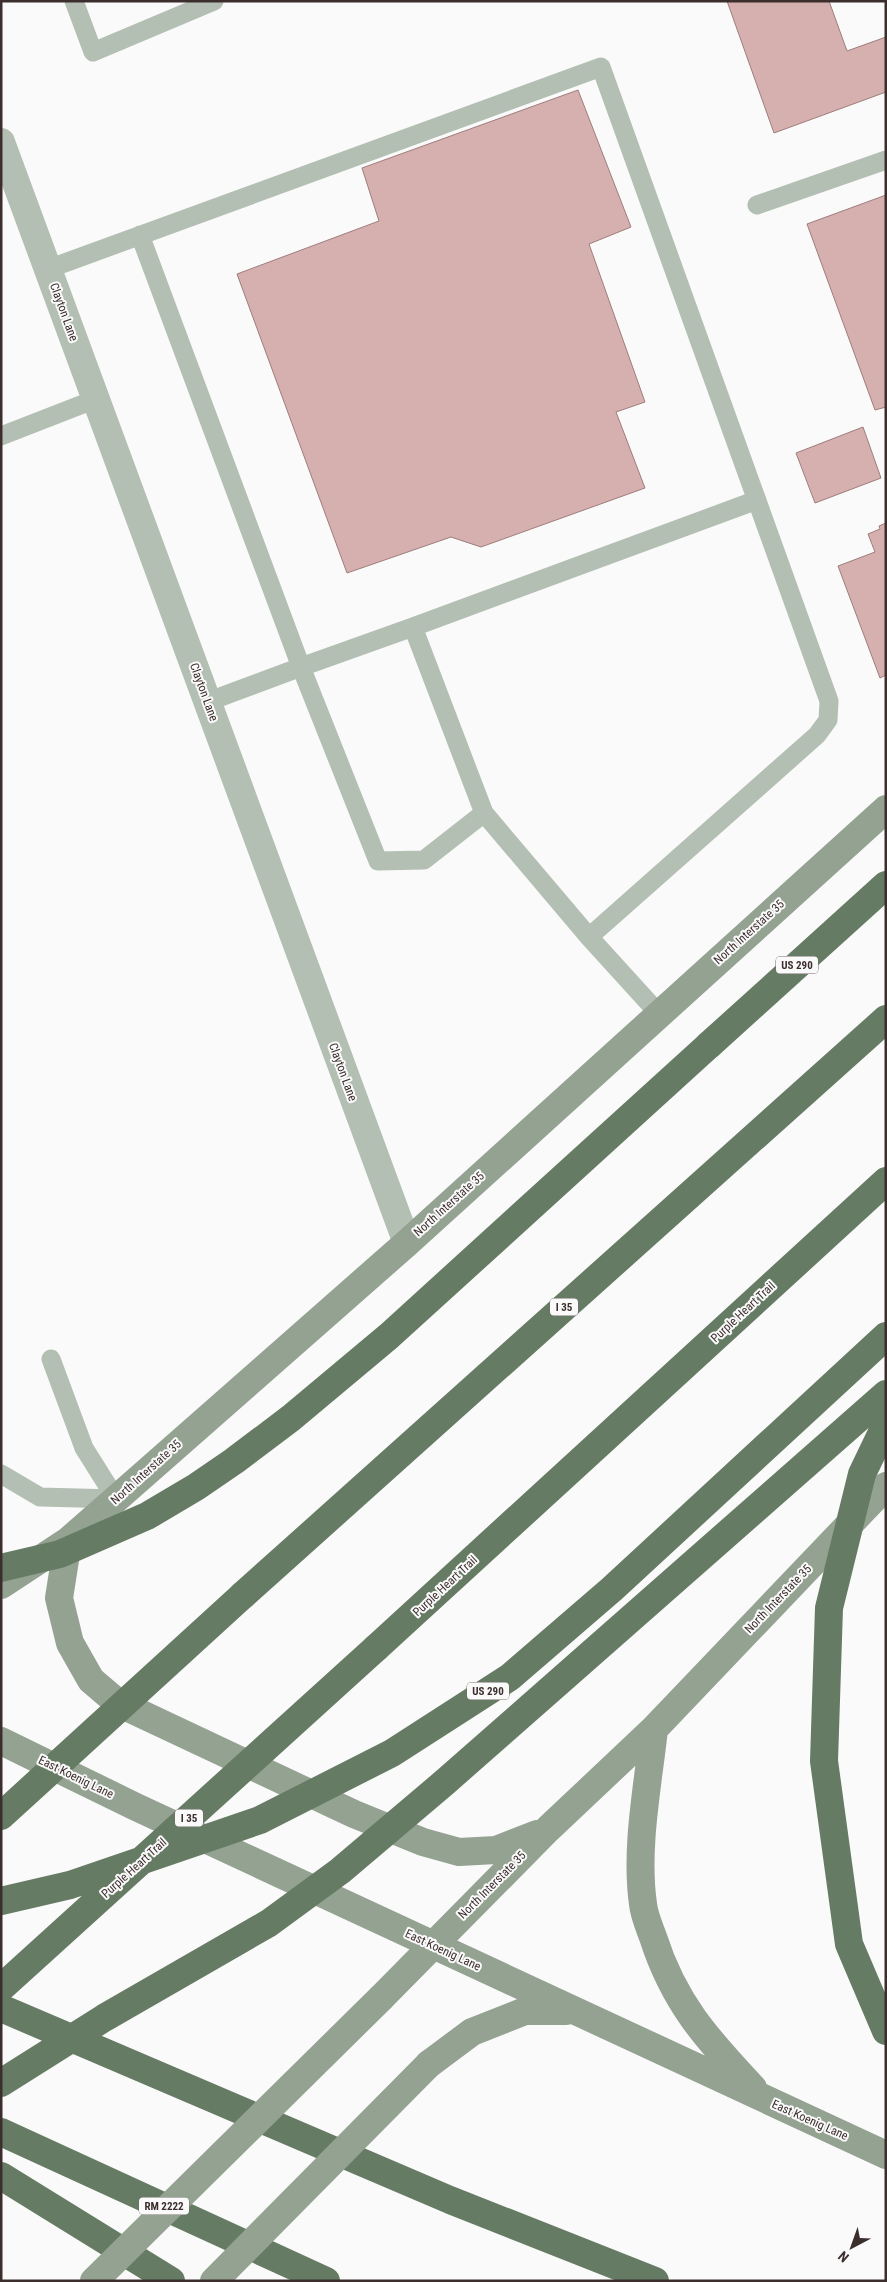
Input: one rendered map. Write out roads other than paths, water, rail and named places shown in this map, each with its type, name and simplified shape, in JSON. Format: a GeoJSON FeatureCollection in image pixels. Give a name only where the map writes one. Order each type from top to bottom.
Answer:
{"type":"FeatureCollection","features":[{"type":"Feature","properties":{"kind":"highway","name":"US 290"},"geometry":{"type":"LineString","coordinates":[[1,1569],[60,1554],[146,1516],[196,1487],[291,1418],[389,1336],[886,885]]}},
{"type":"Feature","properties":{"kind":"highway","name":"I 35"},"geometry":{"type":"LineString","coordinates":[[1,1816],[243,1595],[886,1019]]}},
{"type":"Feature","properties":{"kind":"highway","name":"Purple Heart Trail"},"geometry":{"type":"LineString","coordinates":[[1,1988],[886,1181]]}},
{"type":"Feature","properties":{"kind":"highway","name":"US 290"},"geometry":{"type":"LineString","coordinates":[[1,1901],[70,1885],[260,1820],[392,1753],[510,1677],[612,1589],[886,1336]]}},
{"type":"Feature","properties":{"kind":"highway"},"geometry":{"type":"LineString","coordinates":[[1,2083],[95,2023],[269,1924],[340,1871],[445,1782],[886,1394]]}},
{"type":"Feature","properties":{"kind":"highway"},"geometry":{"type":"LineString","coordinates":[[886,1424],[862,1474],[829,1608],[824,1761],[848,1944],[886,2030]]}},
{"type":"Feature","properties":{"kind":"highway"},"geometry":{"type":"LineString","coordinates":[[1,2008],[450,2200],[655,2281]]}},
{"type":"Feature","properties":{"kind":"highway","name":"RM 2222"},"geometry":{"type":"LineString","coordinates":[[1,2132],[326,2281]]}},
{"type":"Feature","properties":{"kind":"highway"},"geometry":{"type":"LineString","coordinates":[[1,2176],[171,2281]]}},
{"type":"Feature","properties":{"kind":"main road","name":"North Interstate 35"},"geometry":{"type":"LineString","coordinates":[[1,1585],[68,1540],[116,1499],[406,1243],[886,809]]}},
{"type":"Feature","properties":{"kind":"main road","name":"North Interstate 35"},"geometry":{"type":"LineString","coordinates":[[94,2281],[381,1998],[548,1829],[654,1729],[884,1493]]}},
{"type":"Feature","properties":{"kind":"main road"},"geometry":{"type":"LineString","coordinates":[[1,1569],[68,1540]]}},
{"type":"Feature","properties":{"kind":"main road"},"geometry":{"type":"LineString","coordinates":[[68,1540],[60,1598],[70,1643],[90,1680],[118,1703],[354,1814],[423,1842],[459,1852],[496,1850],[548,1829]]}},
{"type":"Feature","properties":{"kind":"main road"},"geometry":{"type":"LineString","coordinates":[[654,1729],[640,1858],[643,1906],[659,1957],[681,2002],[707,2040],[765,2100]]}},
{"type":"Feature","properties":{"kind":"main road","name":"East Koenig Lane"},"geometry":{"type":"LineString","coordinates":[[1,1741],[136,1807],[886,2155]]}},
{"type":"Feature","properties":{"kind":"main road"},"geometry":{"type":"LineString","coordinates":[[214,2281],[429,2064],[472,2032],[525,2011],[575,2011]]}},
{"type":"Feature","properties":{"kind":"street","name":"Clayton Lane"},"geometry":{"type":"LineString","coordinates":[[1,142],[406,1243]]}},
{"type":"Feature","properties":{"kind":"lane"},"geometry":{"type":"LineString","coordinates":[[74,1],[92,52],[214,1]]}},
{"type":"Feature","properties":{"kind":"lane"},"geometry":{"type":"LineString","coordinates":[[48,269],[600,67],[829,701],[828,720],[817,735],[589,937]]}},
{"type":"Feature","properties":{"kind":"lane"},"geometry":{"type":"LineString","coordinates":[[757,205],[886,160]]}},
{"type":"Feature","properties":{"kind":"lane"},"geometry":{"type":"LineString","coordinates":[[140,235],[301,667],[378,861],[424,860],[484,813]]}},
{"type":"Feature","properties":{"kind":"lane"},"geometry":{"type":"LineString","coordinates":[[1,436],[96,399]]}},
{"type":"Feature","properties":{"kind":"lane"},"geometry":{"type":"LineString","coordinates":[[207,702],[757,500]]}},
{"type":"Feature","properties":{"kind":"lane"},"geometry":{"type":"LineString","coordinates":[[413,627],[484,813],[589,937],[659,1014]]}},
{"type":"Feature","properties":{"kind":"lane"},"geometry":{"type":"LineString","coordinates":[[52,1359],[84,1448],[116,1499]]}},
{"type":"Feature","properties":{"kind":"lane"},"geometry":{"type":"LineString","coordinates":[[1,1474],[40,1496],[116,1499]]}}]}
